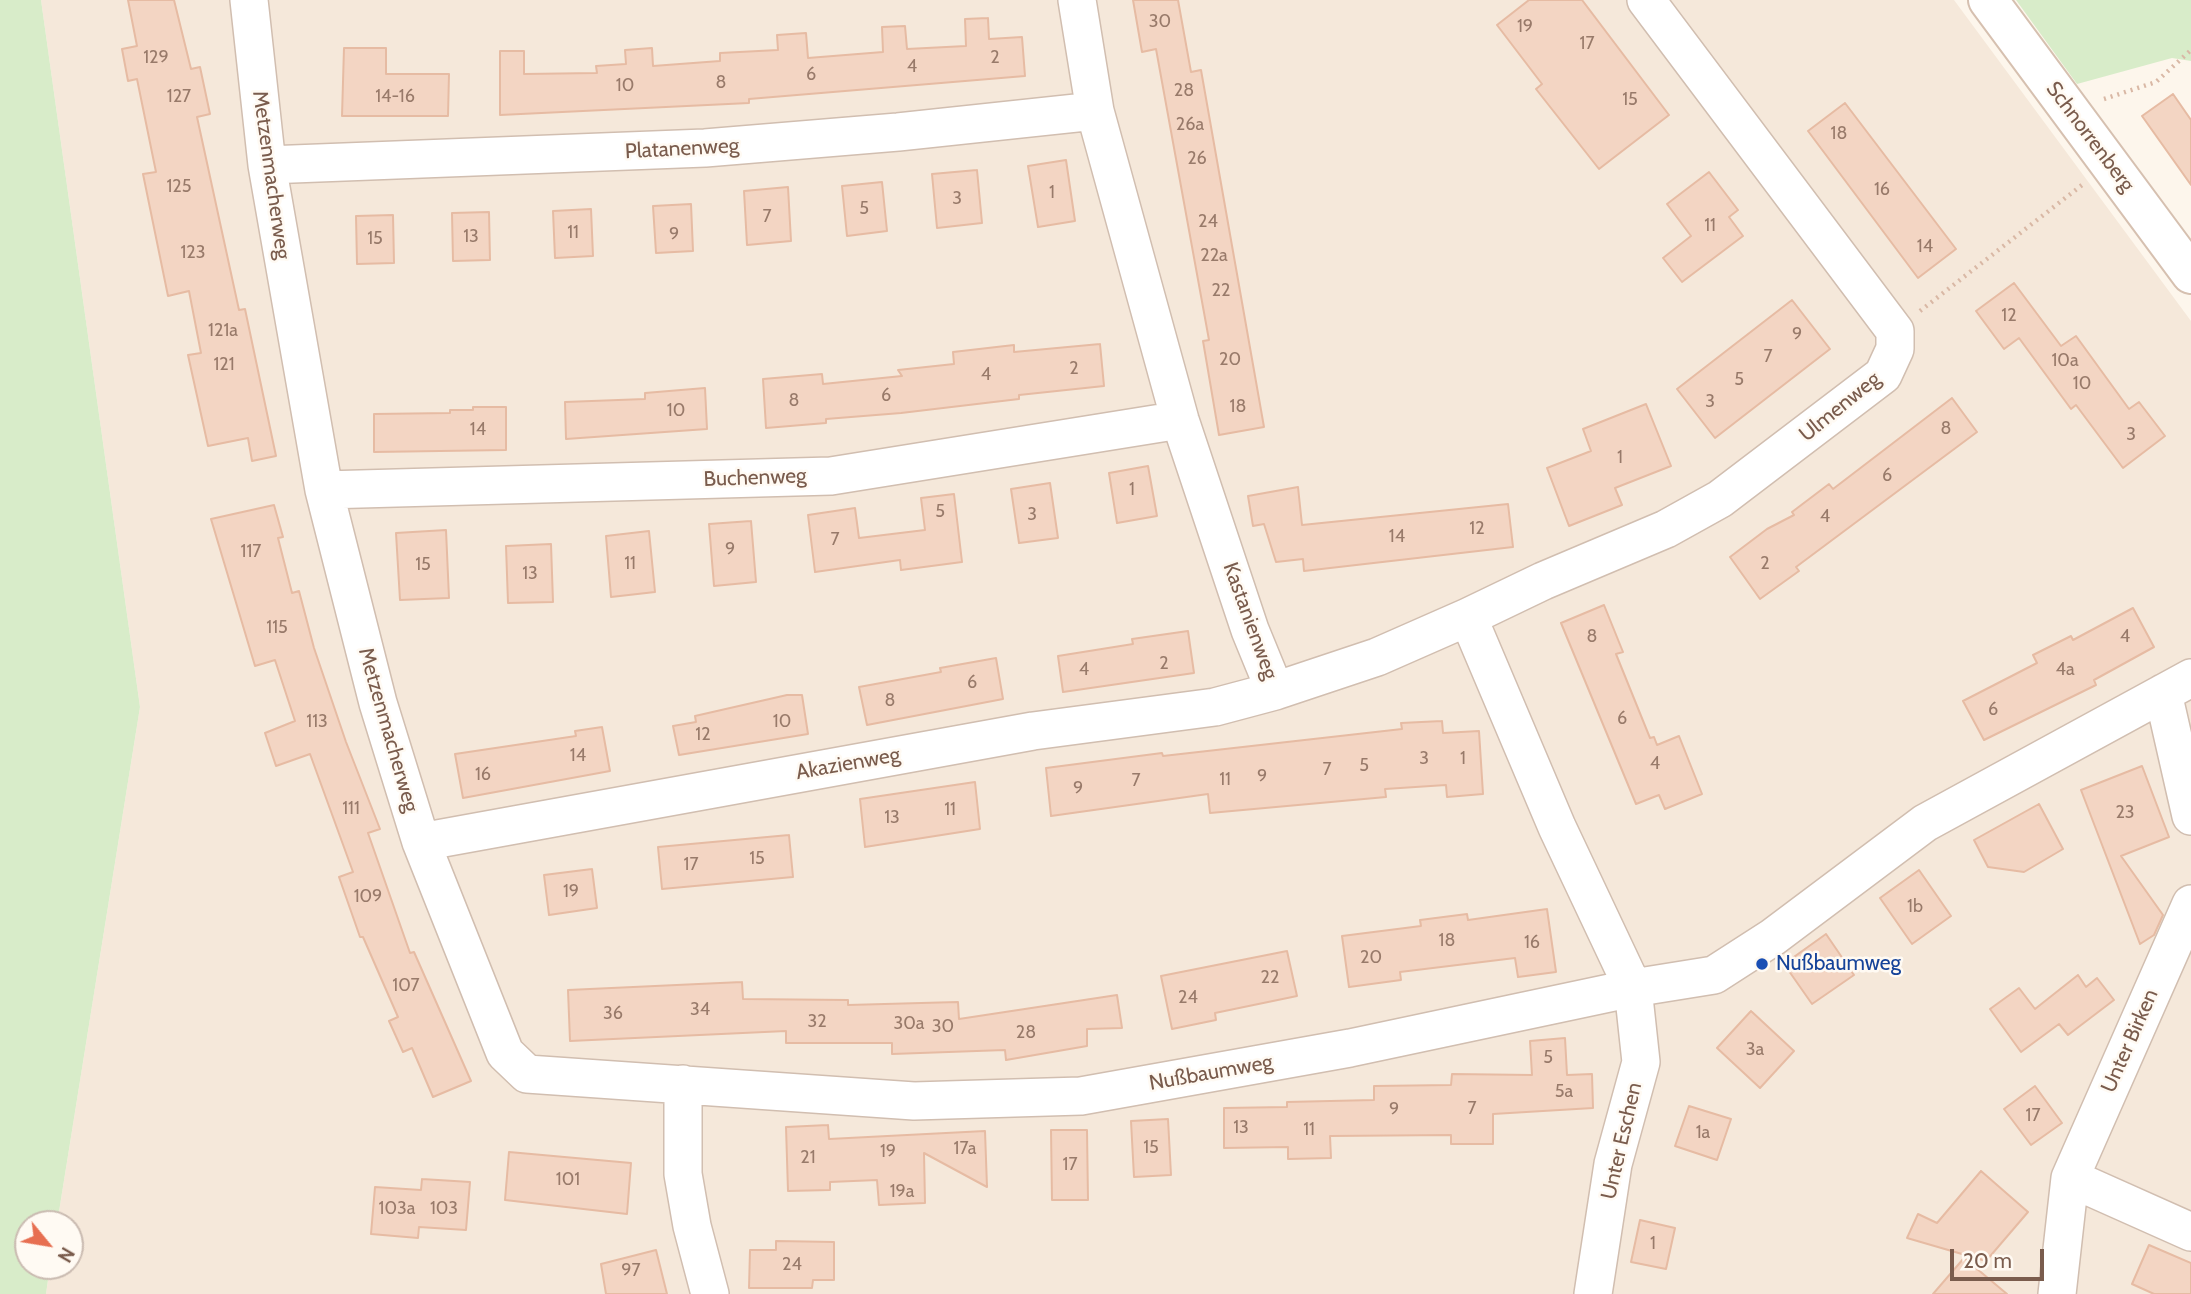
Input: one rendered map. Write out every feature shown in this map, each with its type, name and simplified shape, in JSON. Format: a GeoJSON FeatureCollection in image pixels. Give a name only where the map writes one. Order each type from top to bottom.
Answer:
{"type":"FeatureCollection","features":[{"type":"Feature","properties":{"kind":"main road","name":"Schnorrenberg"},"geometry":{"type":"LineString","coordinates":[[1988,0],[2191,274]]}},
{"type":"Feature","properties":{"kind":"street","name":"Metzenmacherweg"},"geometry":{"type":"LineString","coordinates":[[248,0],[267,165],[324,491],[378,703],[421,842],[505,1053],[527,1074],[683,1084]]}},
{"type":"Feature","properties":{"kind":"street","name":"Kastanienweg"},"geometry":{"type":"LineString","coordinates":[[1077,0],[1095,111],[1180,420],[1250,629],[1275,691],[1377,657],[1468,617]]}},
{"type":"Feature","properties":{"kind":"street"},"geometry":{"type":"LineString","coordinates":[[1646,0],[1895,331]]}},
{"type":"Feature","properties":{"kind":"street","name":"Platanenweg"},"geometry":{"type":"LineString","coordinates":[[267,165],[705,148],[898,132],[1095,111]]}},
{"type":"Feature","properties":{"kind":"street","name":"Ulmenweg"},"geometry":{"type":"LineString","coordinates":[[1468,617],[1543,581],[1667,529],[1720,499],[1883,375],[1895,349],[1895,331]]}},
{"type":"Feature","properties":{"kind":"street","name":"Buchenweg"},"geometry":{"type":"LineString","coordinates":[[324,491],[831,476],[1180,420]]}},
{"type":"Feature","properties":{"kind":"street"},"geometry":{"type":"LineString","coordinates":[[1468,617],[1557,827],[1633,988]]}},
{"type":"Feature","properties":{"kind":"street"},"geometry":{"type":"LineString","coordinates":[[2177,686],[2191,816]]}},
{"type":"Feature","properties":{"kind":"street","name":"Nußbaumweg"},"geometry":{"type":"LineString","coordinates":[[683,1084],[914,1101],[1082,1096],[1350,1048],[1633,988],[1714,975],[1773,937],[1925,823],[2177,686]]}},
{"type":"Feature","properties":{"kind":"street","name":"Akazienweg"},"geometry":{"type":"LineString","coordinates":[[421,842],[1033,732],[1215,707],[1275,691]]}},
{"type":"Feature","properties":{"kind":"street","name":"Unter Birken"},"geometry":{"type":"LineString","coordinates":[[2057,1294],[2070,1178],[2191,904]]}},
{"type":"Feature","properties":{"kind":"street","name":"Unter Eschen"},"geometry":{"type":"LineString","coordinates":[[1593,1294],[1614,1164],[1641,1062],[1633,988]]}},
{"type":"Feature","properties":{"kind":"street"},"geometry":{"type":"LineString","coordinates":[[683,1084],[683,1174],[692,1226],[710,1294]]}},
{"type":"Feature","properties":{"kind":"street"},"geometry":{"type":"LineString","coordinates":[[2070,1178],[2191,1232]]}},
{"type":"Feature","properties":{"kind":"path"},"geometry":{"type":"LineString","coordinates":[[2070,110],[2156,82],[2191,50]]}},
{"type":"Feature","properties":{"kind":"path"},"geometry":{"type":"LineString","coordinates":[[1895,331],[2110,164]]}},
{"type":"Feature","properties":{"kind":"shaded area"},"geometry":{"type":"Polygon","coordinates":[[[41,0],[1954,0],[2191,321],[2191,1294],[46,1294],[48,1280],[84,1280],[84,1210],[59,1210],[140,707],[41,0]]]}},
{"type":"Feature","properties":{"kind":"green space"},"geometry":{"type":"Polygon","coordinates":[[[0,0],[41,0],[140,707],[59,1210],[14,1210],[14,1280],[48,1280],[46,1294],[0,1294],[0,0]]]}},
{"type":"Feature","properties":{"kind":"green space"},"geometry":{"type":"Polygon","coordinates":[[[2016,0],[2191,0],[2191,61],[2172,58],[2077,84],[2016,0]]]}},
{"type":"Feature","properties":{"kind":"building"},"geometry":{"type":"Polygon","coordinates":[[[128,0],[174,0],[191,69],[200,67],[210,114],[197,117],[239,310],[245,309],[276,456],[252,461],[248,438],[208,446],[188,355],[201,353],[189,291],[168,296],[143,174],[156,172],[137,79],[128,81],[122,49],[137,46],[128,0]]]}},
{"type":"Feature","properties":{"kind":"building"},"geometry":{"type":"Polygon","coordinates":[[[1133,0],[1178,0],[1191,72],[1201,70],[1264,427],[1219,435],[1203,341],[1209,340],[1156,49],[1142,52],[1133,0]]]}},
{"type":"Feature","properties":{"kind":"building"},"geometry":{"type":"Polygon","coordinates":[[[1529,0],[1582,0],[1669,115],[1599,169],[1536,89],[1542,84],[1497,25],[1529,0]]]}},
{"type":"Feature","properties":{"kind":"building"},"geometry":{"type":"Polygon","coordinates":[[[988,18],[989,39],[1022,37],[1025,76],[749,99],[749,103],[500,115],[500,51],[524,51],[524,74],[597,73],[596,66],[626,64],[625,50],[652,48],[653,66],[720,61],[720,53],[778,50],[777,35],[806,33],[808,58],[883,52],[882,27],[905,26],[907,49],[966,46],[965,19],[988,18]]]}},
{"type":"Feature","properties":{"kind":"building"},"geometry":{"type":"Polygon","coordinates":[[[344,48],[386,48],[386,74],[449,74],[448,116],[342,116],[344,48]]]}},
{"type":"Feature","properties":{"kind":"building"},"geometry":{"type":"Polygon","coordinates":[[[2173,94],[2191,120],[2191,185],[2142,116],[2173,94]]]}},
{"type":"Feature","properties":{"kind":"building"},"geometry":{"type":"Polygon","coordinates":[[[1845,103],[1956,249],[1918,278],[1808,131],[1845,103]]]}},
{"type":"Feature","properties":{"kind":"building"},"geometry":{"type":"Polygon","coordinates":[[[1066,160],[1075,221],[1038,227],[1028,166],[1066,160]]]}},
{"type":"Feature","properties":{"kind":"building"},"geometry":{"type":"Polygon","coordinates":[[[977,170],[982,223],[937,228],[932,174],[977,170]]]}},
{"type":"Feature","properties":{"kind":"building"},"geometry":{"type":"Polygon","coordinates":[[[1709,172],[1738,210],[1729,217],[1743,236],[1682,282],[1663,258],[1691,236],[1667,204],[1709,172]]]}},
{"type":"Feature","properties":{"kind":"building"},"geometry":{"type":"Polygon","coordinates":[[[882,182],[887,231],[847,236],[842,186],[882,182]]]}},
{"type":"Feature","properties":{"kind":"building"},"geometry":{"type":"Polygon","coordinates":[[[788,187],[791,241],[747,245],[744,191],[788,187]]]}},
{"type":"Feature","properties":{"kind":"building"},"geometry":{"type":"Polygon","coordinates":[[[691,204],[693,251],[656,253],[653,206],[691,204]]]}},
{"type":"Feature","properties":{"kind":"building"},"geometry":{"type":"Polygon","coordinates":[[[591,209],[593,256],[555,258],[553,211],[591,209]]]}},
{"type":"Feature","properties":{"kind":"building"},"geometry":{"type":"Polygon","coordinates":[[[489,212],[490,260],[453,261],[452,213],[489,212]]]}},
{"type":"Feature","properties":{"kind":"building"},"geometry":{"type":"Polygon","coordinates":[[[393,215],[394,263],[357,264],[356,216],[393,215]]]}},
{"type":"Feature","properties":{"kind":"building"},"geometry":{"type":"Polygon","coordinates":[[[2014,283],[2061,346],[2076,336],[2129,409],[2139,402],[2165,436],[2123,468],[2076,405],[2071,409],[2019,338],[2004,349],[1976,311],[2014,283]]]}},
{"type":"Feature","properties":{"kind":"building"},"geometry":{"type":"Polygon","coordinates":[[[1792,300],[1830,349],[1715,438],[1677,389],[1792,300]]]}},
{"type":"Feature","properties":{"kind":"building"},"geometry":{"type":"Polygon","coordinates":[[[1100,344],[1104,386],[1019,395],[1019,399],[826,419],[826,423],[766,428],[763,379],[822,374],[823,384],[902,376],[898,370],[954,364],[953,352],[1014,345],[1014,352],[1100,344]]]}},
{"type":"Feature","properties":{"kind":"building"},"geometry":{"type":"Polygon","coordinates":[[[705,388],[707,429],[566,439],[565,402],[645,399],[645,393],[705,388]]]}},
{"type":"Feature","properties":{"kind":"building"},"geometry":{"type":"Polygon","coordinates":[[[1952,398],[1977,432],[1796,567],[1799,571],[1760,599],[1730,557],[1767,529],[1794,515],[1792,512],[1829,484],[1833,489],[1952,398]]]}},
{"type":"Feature","properties":{"kind":"building"},"geometry":{"type":"Polygon","coordinates":[[[1646,404],[1671,466],[1615,488],[1622,505],[1569,526],[1547,468],[1591,451],[1583,429],[1646,404]]]}},
{"type":"Feature","properties":{"kind":"building"},"geometry":{"type":"Polygon","coordinates":[[[473,407],[506,407],[506,450],[374,452],[374,414],[450,413],[450,410],[473,410],[473,407]]]}},
{"type":"Feature","properties":{"kind":"building"},"geometry":{"type":"Polygon","coordinates":[[[1148,466],[1157,516],[1117,523],[1109,473],[1148,466]]]}},
{"type":"Feature","properties":{"kind":"building"},"geometry":{"type":"Polygon","coordinates":[[[1050,483],[1058,538],[1019,543],[1011,489],[1050,483]]]}},
{"type":"Feature","properties":{"kind":"building"},"geometry":{"type":"Polygon","coordinates":[[[1298,487],[1302,525],[1508,504],[1513,547],[1304,571],[1303,559],[1276,562],[1264,524],[1253,526],[1248,496],[1298,487]]]}},
{"type":"Feature","properties":{"kind":"building"},"geometry":{"type":"Polygon","coordinates":[[[954,494],[962,562],[901,570],[900,560],[815,572],[808,515],[855,508],[859,538],[925,530],[921,498],[954,494]]]}},
{"type":"Feature","properties":{"kind":"building"},"geometry":{"type":"Polygon","coordinates":[[[274,505],[283,537],[278,538],[292,593],[299,591],[314,648],[346,742],[380,829],[368,833],[410,953],[414,952],[471,1081],[433,1097],[412,1048],[403,1052],[389,1021],[398,1017],[363,937],[360,937],[339,877],[353,872],[310,754],[276,766],[265,733],[295,721],[275,660],[255,666],[211,519],[274,505]]]}},
{"type":"Feature","properties":{"kind":"building"},"geometry":{"type":"Polygon","coordinates":[[[751,521],[756,582],[714,586],[709,524],[751,521]]]}},
{"type":"Feature","properties":{"kind":"building"},"geometry":{"type":"Polygon","coordinates":[[[446,530],[449,598],[400,600],[396,533],[446,530]]]}},
{"type":"Feature","properties":{"kind":"building"},"geometry":{"type":"Polygon","coordinates":[[[649,531],[655,592],[611,597],[606,536],[649,531]]]}},
{"type":"Feature","properties":{"kind":"building"},"geometry":{"type":"Polygon","coordinates":[[[551,544],[553,602],[508,603],[506,546],[551,544]]]}},
{"type":"Feature","properties":{"kind":"building"},"geometry":{"type":"Polygon","coordinates":[[[1604,605],[1623,652],[1616,654],[1650,738],[1654,737],[1657,745],[1679,736],[1702,794],[1665,809],[1659,795],[1636,804],[1561,623],[1604,605]]]}},
{"type":"Feature","properties":{"kind":"building"},"geometry":{"type":"Polygon","coordinates":[[[2133,608],[2154,647],[2094,680],[2096,685],[1984,740],[1963,701],[2037,663],[2033,655],[2071,636],[2073,640],[2133,608]]]}},
{"type":"Feature","properties":{"kind":"building"},"geometry":{"type":"Polygon","coordinates":[[[1188,631],[1194,673],[1063,692],[1058,656],[1133,644],[1132,639],[1188,631]]]}},
{"type":"Feature","properties":{"kind":"building"},"geometry":{"type":"Polygon","coordinates":[[[996,658],[1003,699],[867,725],[859,687],[941,672],[940,668],[996,658]]]}},
{"type":"Feature","properties":{"kind":"building"},"geometry":{"type":"Polygon","coordinates":[[[787,695],[802,695],[808,734],[679,755],[673,726],[696,722],[695,716],[787,695]]]}},
{"type":"Feature","properties":{"kind":"building"},"geometry":{"type":"Polygon","coordinates":[[[1442,721],[1443,733],[1479,731],[1483,794],[1447,797],[1446,785],[1385,789],[1386,797],[1210,813],[1208,794],[1051,816],[1046,768],[1162,753],[1163,756],[1402,729],[1401,723],[1442,721]]]}},
{"type":"Feature","properties":{"kind":"building"},"geometry":{"type":"Polygon","coordinates":[[[602,727],[610,771],[463,798],[455,754],[576,736],[575,731],[602,727]]]}},
{"type":"Feature","properties":{"kind":"building"},"geometry":{"type":"Polygon","coordinates":[[[2142,766],[2169,837],[2121,856],[2163,915],[2154,935],[2140,944],[2081,790],[2142,766]]]}},
{"type":"Feature","properties":{"kind":"building"},"geometry":{"type":"Polygon","coordinates":[[[975,782],[980,829],[865,847],[860,799],[975,782]]]}},
{"type":"Feature","properties":{"kind":"building"},"geometry":{"type":"Polygon","coordinates":[[[2039,804],[2063,849],[2024,872],[1988,867],[1974,840],[2039,804]]]}},
{"type":"Feature","properties":{"kind":"building"},"geometry":{"type":"Polygon","coordinates":[[[789,835],[793,877],[662,889],[658,847],[789,835]]]}},
{"type":"Feature","properties":{"kind":"building"},"geometry":{"type":"Polygon","coordinates":[[[592,869],[597,908],[549,915],[544,875],[592,869]]]}},
{"type":"Feature","properties":{"kind":"building"},"geometry":{"type":"Polygon","coordinates":[[[1919,870],[1951,916],[1912,944],[1880,898],[1919,870]]]}},
{"type":"Feature","properties":{"kind":"building"},"geometry":{"type":"Polygon","coordinates":[[[1547,909],[1556,972],[1518,977],[1515,958],[1400,972],[1401,980],[1349,987],[1342,936],[1421,926],[1420,920],[1467,914],[1468,920],[1547,909]]]}},
{"type":"Feature","properties":{"kind":"building"},"geometry":{"type":"Polygon","coordinates":[[[1826,934],[1854,975],[1812,1004],[1784,964],[1826,934]]]}},
{"type":"Feature","properties":{"kind":"building"},"geometry":{"type":"Polygon","coordinates":[[[1287,951],[1297,996],[1215,1013],[1216,1020],[1172,1029],[1161,976],[1287,951]]]}},
{"type":"Feature","properties":{"kind":"building"},"geometry":{"type":"Polygon","coordinates":[[[2078,975],[2086,987],[2097,978],[2114,1000],[2068,1035],[2059,1024],[2021,1052],[1990,1009],[2019,988],[2035,1009],[2078,975]]]}},
{"type":"Feature","properties":{"kind":"building"},"geometry":{"type":"Polygon","coordinates":[[[742,982],[743,999],[848,1000],[848,1005],[958,1002],[959,1019],[1117,995],[1122,1028],[1087,1029],[1087,1046],[1006,1060],[1005,1050],[892,1054],[892,1043],[786,1043],[786,1031],[570,1041],[568,990],[742,982]]]}},
{"type":"Feature","properties":{"kind":"building"},"geometry":{"type":"Polygon","coordinates":[[[1751,1011],[1794,1051],[1760,1088],[1717,1048],[1751,1011]]]}},
{"type":"Feature","properties":{"kind":"building"},"geometry":{"type":"Polygon","coordinates":[[[1565,1038],[1567,1075],[1592,1074],[1593,1108],[1493,1114],[1493,1144],[1451,1144],[1451,1135],[1330,1136],[1331,1158],[1288,1159],[1288,1147],[1224,1148],[1224,1108],[1287,1107],[1287,1102],[1374,1100],[1374,1086],[1451,1085],[1452,1074],[1532,1075],[1530,1041],[1565,1038]]]}},
{"type":"Feature","properties":{"kind":"building"},"geometry":{"type":"Polygon","coordinates":[[[2035,1086],[2062,1123],[2031,1145],[2004,1109],[2035,1086]]]}},
{"type":"Feature","properties":{"kind":"building"},"geometry":{"type":"Polygon","coordinates":[[[1689,1106],[1731,1119],[1717,1160],[1675,1146],[1689,1106]]]}},
{"type":"Feature","properties":{"kind":"building"},"geometry":{"type":"Polygon","coordinates":[[[1168,1119],[1171,1175],[1134,1177],[1131,1121],[1168,1119]]]}},
{"type":"Feature","properties":{"kind":"building"},"geometry":{"type":"Polygon","coordinates":[[[828,1125],[829,1139],[985,1131],[987,1187],[924,1153],[925,1203],[879,1205],[877,1180],[830,1182],[830,1190],[788,1191],[786,1127],[828,1125]]]}},
{"type":"Feature","properties":{"kind":"building"},"geometry":{"type":"Polygon","coordinates":[[[1051,1130],[1087,1130],[1088,1200],[1052,1200],[1051,1130]]]}},
{"type":"Feature","properties":{"kind":"building"},"geometry":{"type":"Polygon","coordinates":[[[509,1152],[631,1163],[627,1214],[505,1200],[509,1152]]]}},
{"type":"Feature","properties":{"kind":"building"},"geometry":{"type":"Polygon","coordinates":[[[1981,1171],[2028,1212],[1986,1261],[1907,1238],[1918,1214],[1937,1223],[1981,1171]]]}},
{"type":"Feature","properties":{"kind":"building"},"geometry":{"type":"Polygon","coordinates":[[[422,1179],[470,1182],[466,1230],[419,1227],[418,1238],[371,1234],[375,1187],[421,1190],[422,1179]]]}},
{"type":"Feature","properties":{"kind":"building"},"geometry":{"type":"Polygon","coordinates":[[[1640,1220],[1675,1228],[1666,1269],[1631,1262],[1640,1220]]]}},
{"type":"Feature","properties":{"kind":"building"},"geometry":{"type":"Polygon","coordinates":[[[776,1241],[834,1242],[834,1280],[813,1280],[812,1288],[749,1288],[750,1250],[776,1250],[776,1241]]]}},
{"type":"Feature","properties":{"kind":"building"},"geometry":{"type":"Polygon","coordinates":[[[2149,1245],[2191,1263],[2191,1294],[2154,1294],[2132,1284],[2149,1245]]]}},
{"type":"Feature","properties":{"kind":"building"},"geometry":{"type":"Polygon","coordinates":[[[656,1250],[667,1294],[606,1294],[601,1264],[656,1250]]]}},
{"type":"Feature","properties":{"kind":"building"},"geometry":{"type":"Polygon","coordinates":[[[1964,1258],[2007,1294],[1933,1294],[1964,1258]]]}},
{"type":"Feature","properties":{"kind":"place","name":"Nußbaumweg"},"geometry":{"type":"Point","coordinates":[1762,964]}}]}
